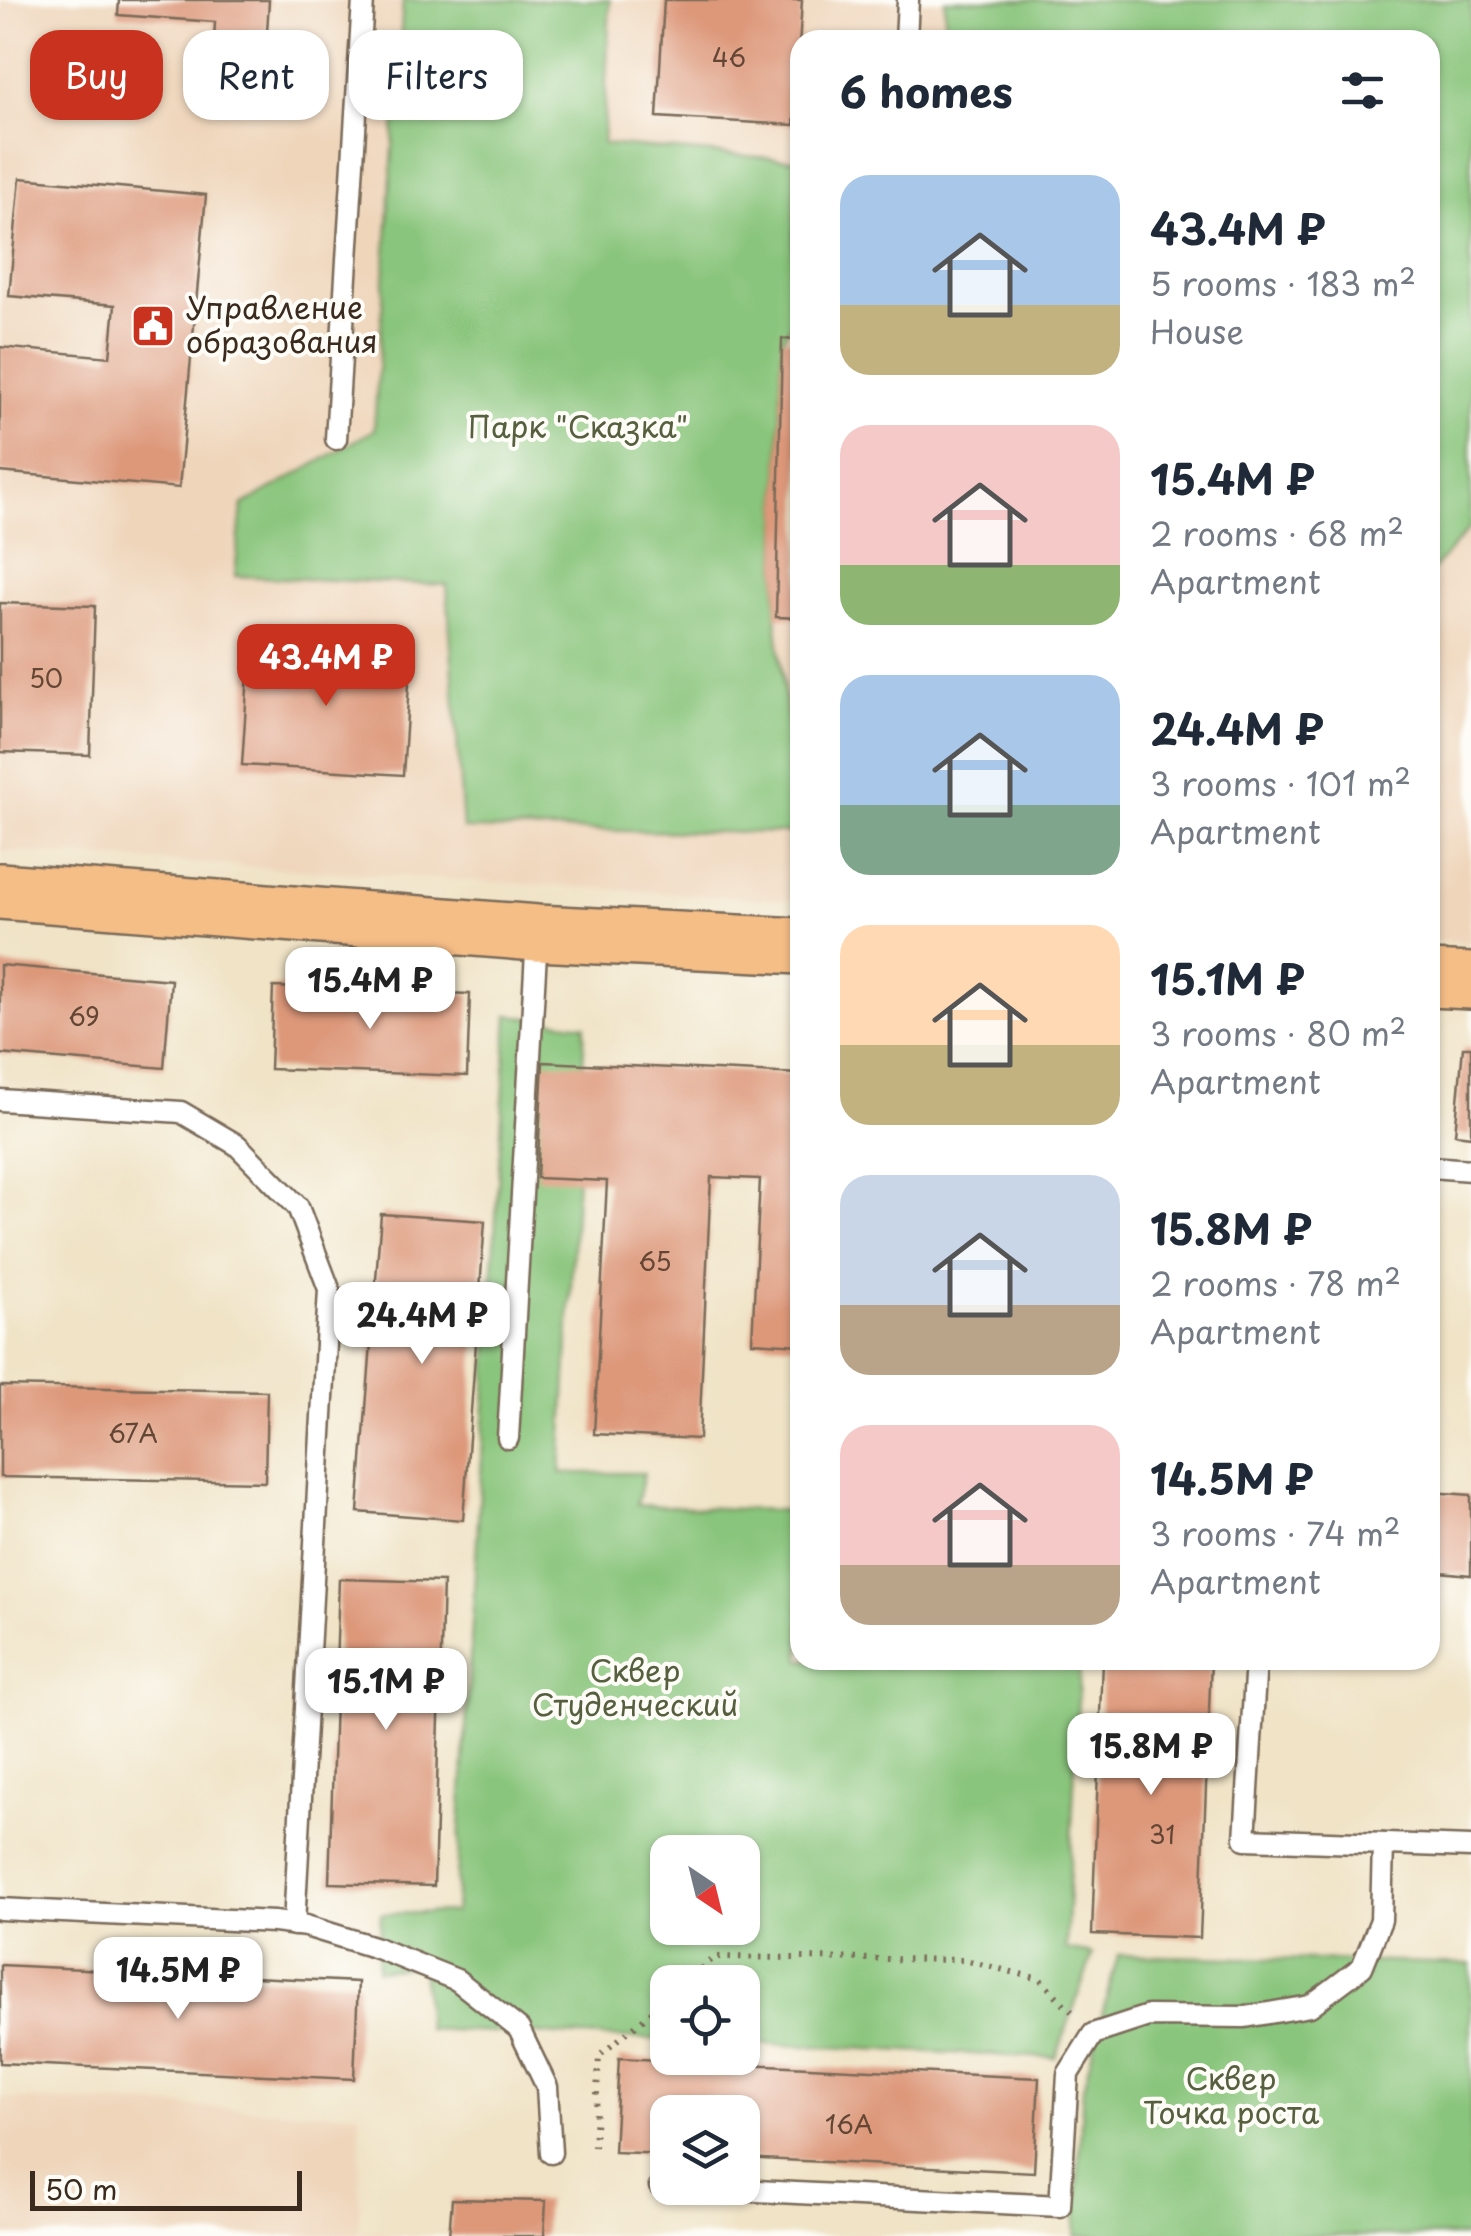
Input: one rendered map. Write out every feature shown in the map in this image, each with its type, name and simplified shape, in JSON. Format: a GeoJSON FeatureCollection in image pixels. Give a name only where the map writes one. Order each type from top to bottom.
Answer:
{"type":"FeatureCollection","features":[{"type":"Feature","properties":{"kind":"main road"},"geometry":{"type":"LineString","coordinates":[[0,891],[537,933],[790,946]]}},
{"type":"Feature","properties":{"kind":"main road"},"geometry":{"type":"LineString","coordinates":[[1440,980],[1471,982]]}},
{"type":"Feature","properties":{"kind":"lane"},"geometry":{"type":"LineString","coordinates":[[336,439],[363,0]]}},
{"type":"Feature","properties":{"kind":"lane"},"geometry":{"type":"LineString","coordinates":[[906,30],[908,0]]}},
{"type":"Feature","properties":{"kind":"lane"},"geometry":{"type":"LineString","coordinates":[[508,1438],[537,933]]}},
{"type":"Feature","properties":{"kind":"lane"},"geometry":{"type":"LineString","coordinates":[[0,1100],[181,1112],[237,1145],[298,1207],[329,1289],[294,1925]]}},
{"type":"Feature","properties":{"kind":"lane"},"geometry":{"type":"LineString","coordinates":[[1440,1168],[1471,1170]]}},
{"type":"Feature","properties":{"kind":"lane"},"geometry":{"type":"LineString","coordinates":[[1255,1670],[1245,1839],[1471,1847]]}},
{"type":"Feature","properties":{"kind":"lane"},"geometry":{"type":"LineString","coordinates":[[760,2191],[1060,2206],[1068,2074],[1093,2034],[1148,2016],[1245,2017],[1310,2006],[1362,1967],[1382,1920],[1383,1844]]}},
{"type":"Feature","properties":{"kind":"lane"},"geometry":{"type":"LineString","coordinates":[[0,1909],[294,1925],[377,1948],[457,1980],[519,2029],[547,2087],[551,2152]]}},
{"type":"Feature","properties":{"kind":"path"},"geometry":{"type":"LineString","coordinates":[[705,1965],[715,1957],[964,1960],[1040,1979],[1093,2034]]}},
{"type":"Feature","properties":{"kind":"path"},"geometry":{"type":"LineString","coordinates":[[594,2147],[599,2056],[650,2013]]}},
{"type":"Feature","properties":{"kind":"shaded area"},"geometry":{"type":"Polygon","coordinates":[[[0,0],[977,0],[978,30],[790,30],[790,900],[0,851],[0,0]]]}},
{"type":"Feature","properties":{"kind":"shaded area"},"geometry":{"type":"Polygon","coordinates":[[[1440,335],[1471,337],[1471,943],[1440,941],[1440,335]]]}},
{"type":"Feature","properties":{"kind":"shaded area"},"geometry":{"type":"Polygon","coordinates":[[[0,2098],[360,2114],[359,2232],[436,2236],[0,2236],[0,2098]]]}},
{"type":"Feature","properties":{"kind":"green space","name":"Парк \"Сказка\""},"geometry":{"type":"Polygon","coordinates":[[[403,0],[610,0],[603,144],[790,160],[790,326],[782,340],[776,617],[790,743],[790,833],[463,829],[447,585],[235,576],[242,506],[374,430],[395,120],[523,120],[523,30],[401,30],[403,0]]]}},
{"type":"Feature","properties":{"kind":"green space"},"geometry":{"type":"Polygon","coordinates":[[[945,0],[1471,0],[1471,526],[1440,562],[1440,30],[945,30],[945,0]]]}},
{"type":"Feature","properties":{"kind":"green space","name":"Сквер Студенческий"},"geometry":{"type":"Polygon","coordinates":[[[508,1015],[585,1025],[561,1473],[644,1473],[637,1505],[790,1511],[790,1670],[1080,1670],[1066,1949],[1093,1954],[1056,2058],[760,2044],[760,1965],[650,1965],[650,2039],[427,2029],[422,1966],[377,1970],[381,1914],[455,1912],[508,1015]]]}},
{"type":"Feature","properties":{"kind":"green space","name":"Сквер Точка роста"},"geometry":{"type":"Polygon","coordinates":[[[1118,1955],[1471,1964],[1471,2236],[1075,2236],[1083,2087],[1118,1955]]]}},
{"type":"Feature","properties":{"kind":"building"},"geometry":{"type":"Polygon","coordinates":[[[119,0],[269,0],[267,30],[215,30],[215,22],[118,15],[119,0]]]}},
{"type":"Feature","properties":{"kind":"building"},"geometry":{"type":"Polygon","coordinates":[[[664,0],[802,0],[800,30],[790,30],[790,125],[657,117],[664,0]]]}},
{"type":"Feature","properties":{"kind":"building","name":"Управление образования"},"geometry":{"type":"Polygon","coordinates":[[[20,178],[206,195],[179,488],[0,472],[0,347],[110,357],[115,305],[9,296],[20,178]]]}},
{"type":"Feature","properties":{"kind":"building"},"geometry":{"type":"Polygon","coordinates":[[[782,339],[790,339],[790,618],[776,617],[782,339]]]}},
{"type":"Feature","properties":{"kind":"building"},"geometry":{"type":"Polygon","coordinates":[[[0,603],[95,606],[90,755],[0,752],[0,603]]]}},
{"type":"Feature","properties":{"kind":"building"},"geometry":{"type":"Polygon","coordinates":[[[250,643],[411,653],[403,775],[242,765],[250,643]]]}},
{"type":"Feature","properties":{"kind":"building"},"geometry":{"type":"Polygon","coordinates":[[[0,965],[171,980],[164,1068],[0,1054],[0,965]]]}},
{"type":"Feature","properties":{"kind":"building"},"geometry":{"type":"Polygon","coordinates":[[[273,987],[470,994],[467,1076],[270,1069],[273,987]]]}},
{"type":"Feature","properties":{"kind":"building"},"geometry":{"type":"Polygon","coordinates":[[[1463,1047],[1471,1047],[1471,1136],[1455,1134],[1463,1047]]]}},
{"type":"Feature","properties":{"kind":"building"},"geometry":{"type":"Polygon","coordinates":[[[543,1062],[790,1074],[790,1344],[752,1342],[760,1179],[711,1177],[699,1439],[594,1434],[607,1181],[537,1178],[543,1062]]]}},
{"type":"Feature","properties":{"kind":"building"},"geometry":{"type":"Polygon","coordinates":[[[381,1214],[485,1221],[463,1520],[358,1512],[381,1214]]]}},
{"type":"Feature","properties":{"kind":"building"},"geometry":{"type":"Polygon","coordinates":[[[0,1386],[267,1391],[265,1482],[0,1477],[0,1386]]]}},
{"type":"Feature","properties":{"kind":"building"},"geometry":{"type":"Polygon","coordinates":[[[1440,1493],[1471,1495],[1471,1575],[1440,1572],[1440,1493]]]}},
{"type":"Feature","properties":{"kind":"building"},"geometry":{"type":"Polygon","coordinates":[[[339,1579],[443,1582],[434,1886],[329,1883],[339,1579]]]}},
{"type":"Feature","properties":{"kind":"building"},"geometry":{"type":"Polygon","coordinates":[[[1102,1670],[1211,1670],[1200,1938],[1092,1934],[1102,1670]]]}},
{"type":"Feature","properties":{"kind":"building"},"geometry":{"type":"Polygon","coordinates":[[[0,1965],[358,1982],[354,2079],[0,2063],[0,1965]]]}},
{"type":"Feature","properties":{"kind":"building"},"geometry":{"type":"Polygon","coordinates":[[[619,2058],[650,2059],[650,2075],[760,2075],[760,2065],[1039,2078],[1034,2172],[760,2159],[760,2095],[650,2095],[650,2153],[614,2152],[619,2058]]]}},
{"type":"Feature","properties":{"kind":"building"},"geometry":{"type":"Polygon","coordinates":[[[452,2199],[546,2201],[544,2236],[449,2236],[452,2199]]]}},
{"type":"Feature","properties":{"kind":"place","name":"Управление образования"},"geometry":{"type":"Point","coordinates":[153,326]}}]}
